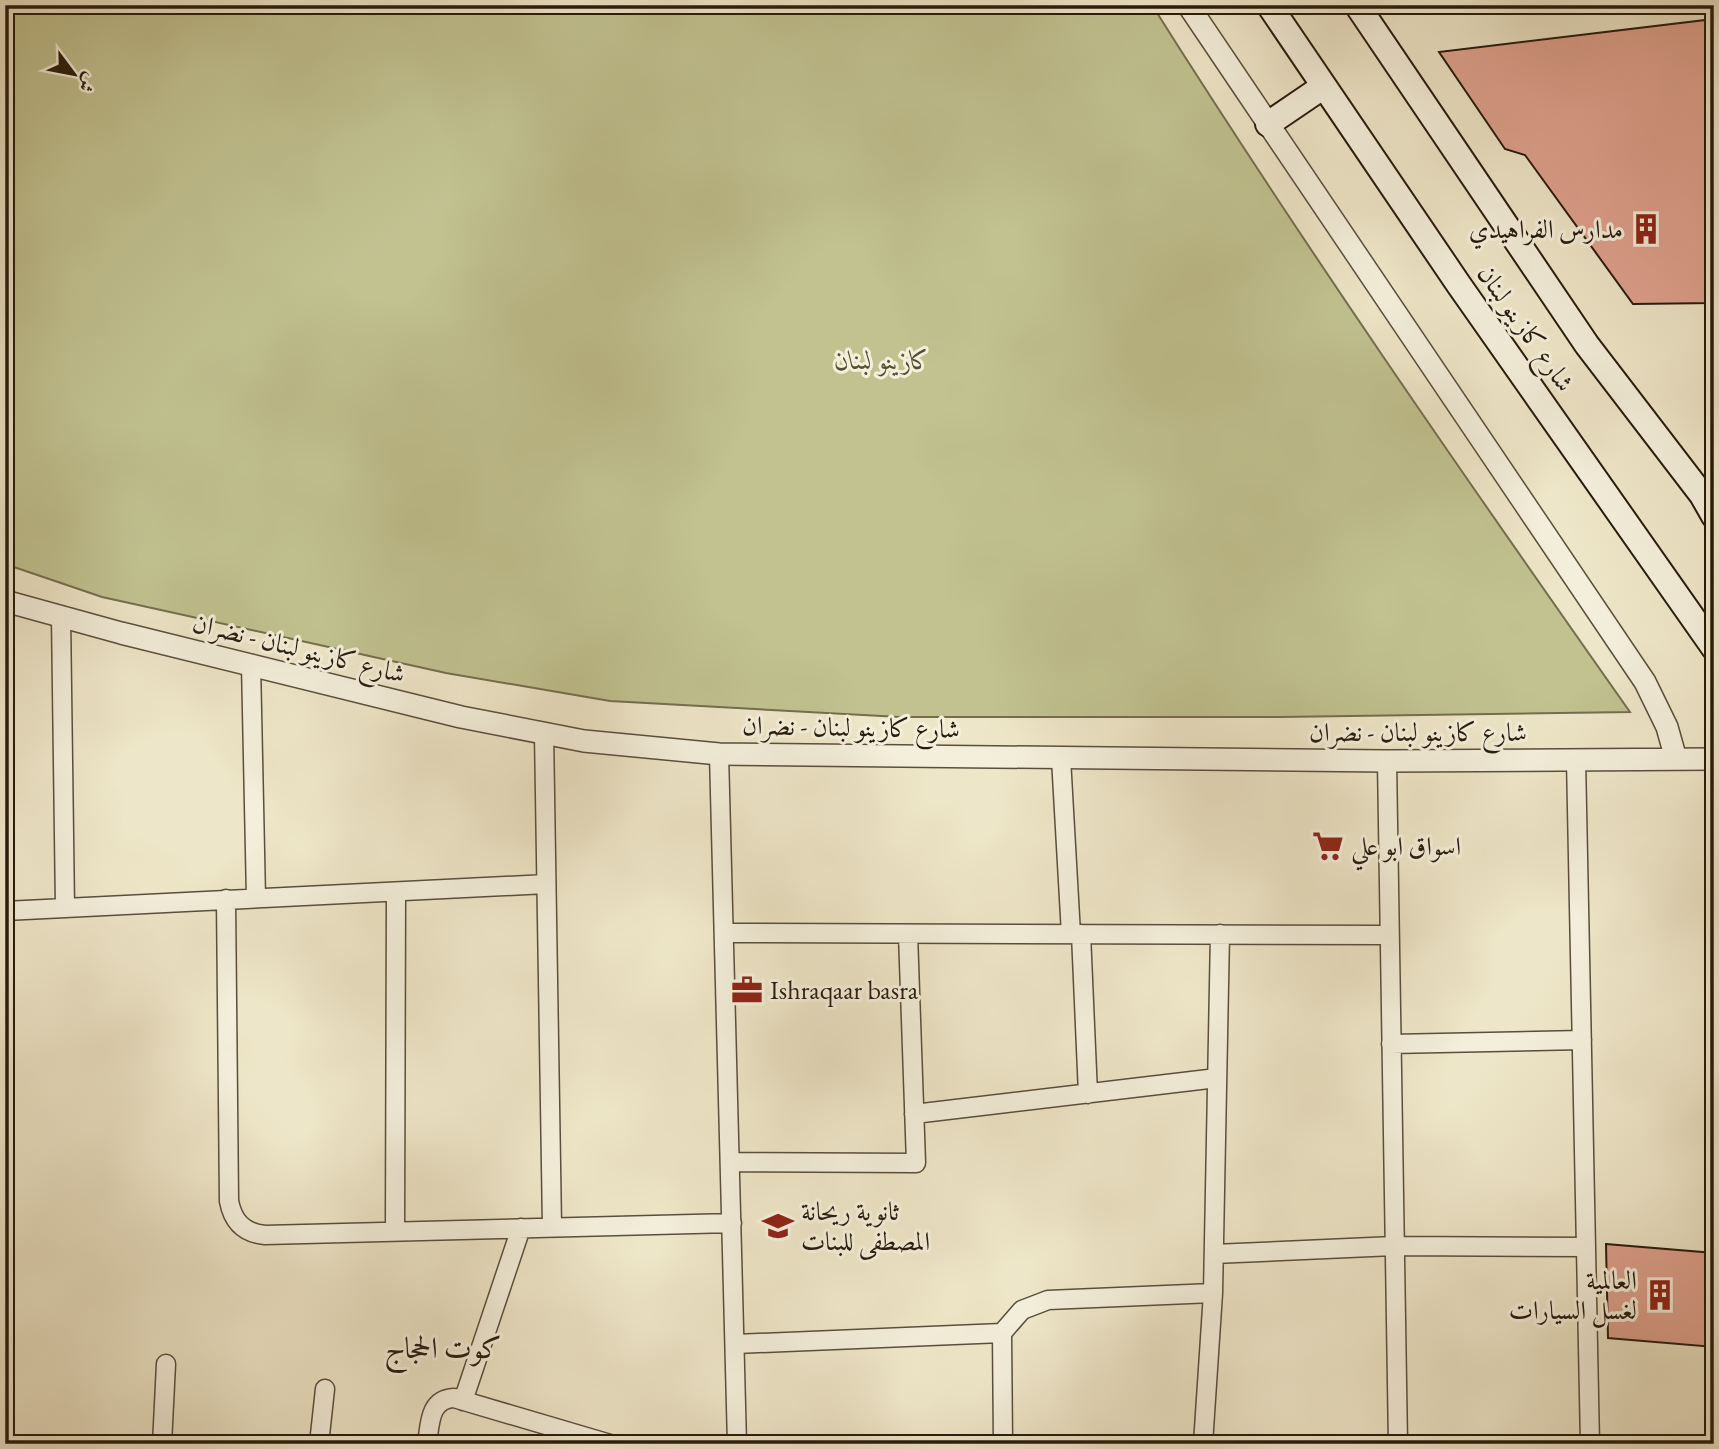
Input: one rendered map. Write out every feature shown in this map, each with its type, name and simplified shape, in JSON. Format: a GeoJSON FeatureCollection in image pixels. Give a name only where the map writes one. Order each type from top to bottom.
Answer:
{"type":"FeatureCollection","features":[{"type":"Feature","properties":{"kind":"main road","name":"شارع كازينو لبنان"},"geometry":{"type":"LineString","coordinates":[[1269,5],[1459,285],[1714,648]]}},
{"type":"Feature","properties":{"kind":"main road","name":"شارع كازينو لبنان"},"geometry":{"type":"LineString","coordinates":[[1357,5],[1602,366],[1712,510]]}},
{"type":"Feature","properties":{"kind":"main road"},"geometry":{"type":"LineString","coordinates":[[1268,124],[1324,86]]}},
{"type":"Feature","properties":{"kind":"street"},"geometry":{"type":"LineString","coordinates":[[1188,5],[1645,682],[1667,727],[1676,759]]}},
{"type":"Feature","properties":{"kind":"street","name":"شارع كازينو لبنان - نضران"},"geometry":{"type":"LineString","coordinates":[[5,601],[461,717],[584,741],[719,754],[1387,761],[1714,759]]}},
{"type":"Feature","properties":{"kind":"street"},"geometry":{"type":"LineString","coordinates":[[61,616],[65,908]]}},
{"type":"Feature","properties":{"kind":"street"},"geometry":{"type":"LineString","coordinates":[[251,664],[256,898]]}},
{"type":"Feature","properties":{"kind":"street"},"geometry":{"type":"LineString","coordinates":[[544,733],[552,1227]]}},
{"type":"Feature","properties":{"kind":"street"},"geometry":{"type":"LineString","coordinates":[[719,754],[737,1444]]}},
{"type":"Feature","properties":{"kind":"street"},"geometry":{"type":"LineString","coordinates":[[1061,758],[1088,1094]]}},
{"type":"Feature","properties":{"kind":"street"},"geometry":{"type":"LineString","coordinates":[[1576,760],[1590,1444]]}},
{"type":"Feature","properties":{"kind":"street"},"geometry":{"type":"LineString","coordinates":[[1387,761],[1398,1444]]}},
{"type":"Feature","properties":{"kind":"street"},"geometry":{"type":"LineString","coordinates":[[5,911],[546,884]]}},
{"type":"Feature","properties":{"kind":"street"},"geometry":{"type":"LineString","coordinates":[[396,892],[396,1231]]}},
{"type":"Feature","properties":{"kind":"street"},"geometry":{"type":"LineString","coordinates":[[226,899],[229,1201],[236,1221],[254,1234],[732,1223]]}},
{"type":"Feature","properties":{"kind":"street"},"geometry":{"type":"LineString","coordinates":[[724,933],[1389,935]]}},
{"type":"Feature","properties":{"kind":"street"},"geometry":{"type":"LineString","coordinates":[[730,1163],[916,1163],[908,934]]}},
{"type":"Feature","properties":{"kind":"street"},"geometry":{"type":"LineString","coordinates":[[1203,1444],[1213,1293],[1220,934]]}},
{"type":"Feature","properties":{"kind":"street"},"geometry":{"type":"LineString","coordinates":[[1391,1044],[1582,1040]]}},
{"type":"Feature","properties":{"kind":"street"},"geometry":{"type":"LineString","coordinates":[[914,1114],[1217,1078]]}},
{"type":"Feature","properties":{"kind":"street"},"geometry":{"type":"LineString","coordinates":[[463,1401],[521,1228]]}},
{"type":"Feature","properties":{"kind":"street"},"geometry":{"type":"LineString","coordinates":[[1214,1254],[1394,1245],[1586,1247]]}},
{"type":"Feature","properties":{"kind":"street"},"geometry":{"type":"LineString","coordinates":[[1003,1444],[1002,1333],[1022,1310],[1048,1300],[1213,1293]]}},
{"type":"Feature","properties":{"kind":"street"},"geometry":{"type":"LineString","coordinates":[[736,1344],[1002,1333]]}},
{"type":"Feature","properties":{"kind":"street"},"geometry":{"type":"LineString","coordinates":[[162,1444],[166,1364]]}},
{"type":"Feature","properties":{"kind":"street"},"geometry":{"type":"LineString","coordinates":[[319,1444],[325,1389]]}},
{"type":"Feature","properties":{"kind":"street"},"geometry":{"type":"LineString","coordinates":[[427,1444],[433,1409],[438,1402],[446,1399],[463,1401],[610,1444]]}},
{"type":"Feature","properties":{"kind":"green space","name":"كازينو لبنان"},"geometry":{"type":"Polygon","coordinates":[[[5,5],[1152,5],[1386,362],[1630,712],[1280,717],[900,717],[610,701],[446,673],[102,597],[5,564],[5,5]]]}},
{"type":"Feature","properties":{"kind":"building","name":"مدارس الفراهيدي"},"geometry":{"type":"Polygon","coordinates":[[[1714,19],[1714,303],[1633,304],[1525,155],[1505,149],[1439,52],[1714,19]]]}},
{"type":"Feature","properties":{"kind":"building","name":"العالمية لغسل السيارات"},"geometry":{"type":"Polygon","coordinates":[[[1606,1244],[1714,1253],[1714,1347],[1608,1338],[1606,1244]]]}},
{"type":"Feature","properties":{"kind":"place","name":"مدارس الفراهيدي"},"geometry":{"type":"Point","coordinates":[1646,229]}},
{"type":"Feature","properties":{"kind":"place","name":"اسواق ابو علي"},"geometry":{"type":"Point","coordinates":[1328,846]}},
{"type":"Feature","properties":{"kind":"place","name":"Ishraqaar basra"},"geometry":{"type":"Point","coordinates":[747,990]}},
{"type":"Feature","properties":{"kind":"place","name":"ثانوية ريحانة المصطفى للبنات"},"geometry":{"type":"Point","coordinates":[778,1226]}},
{"type":"Feature","properties":{"kind":"place","name":"العالمية لغسل السيارات"},"geometry":{"type":"Point","coordinates":[1660,1295]}},
{"type":"Feature","properties":{"kind":"district","name":"كوت الحجاج"},"geometry":{"type":"Point","coordinates":[443,1347]}}]}
